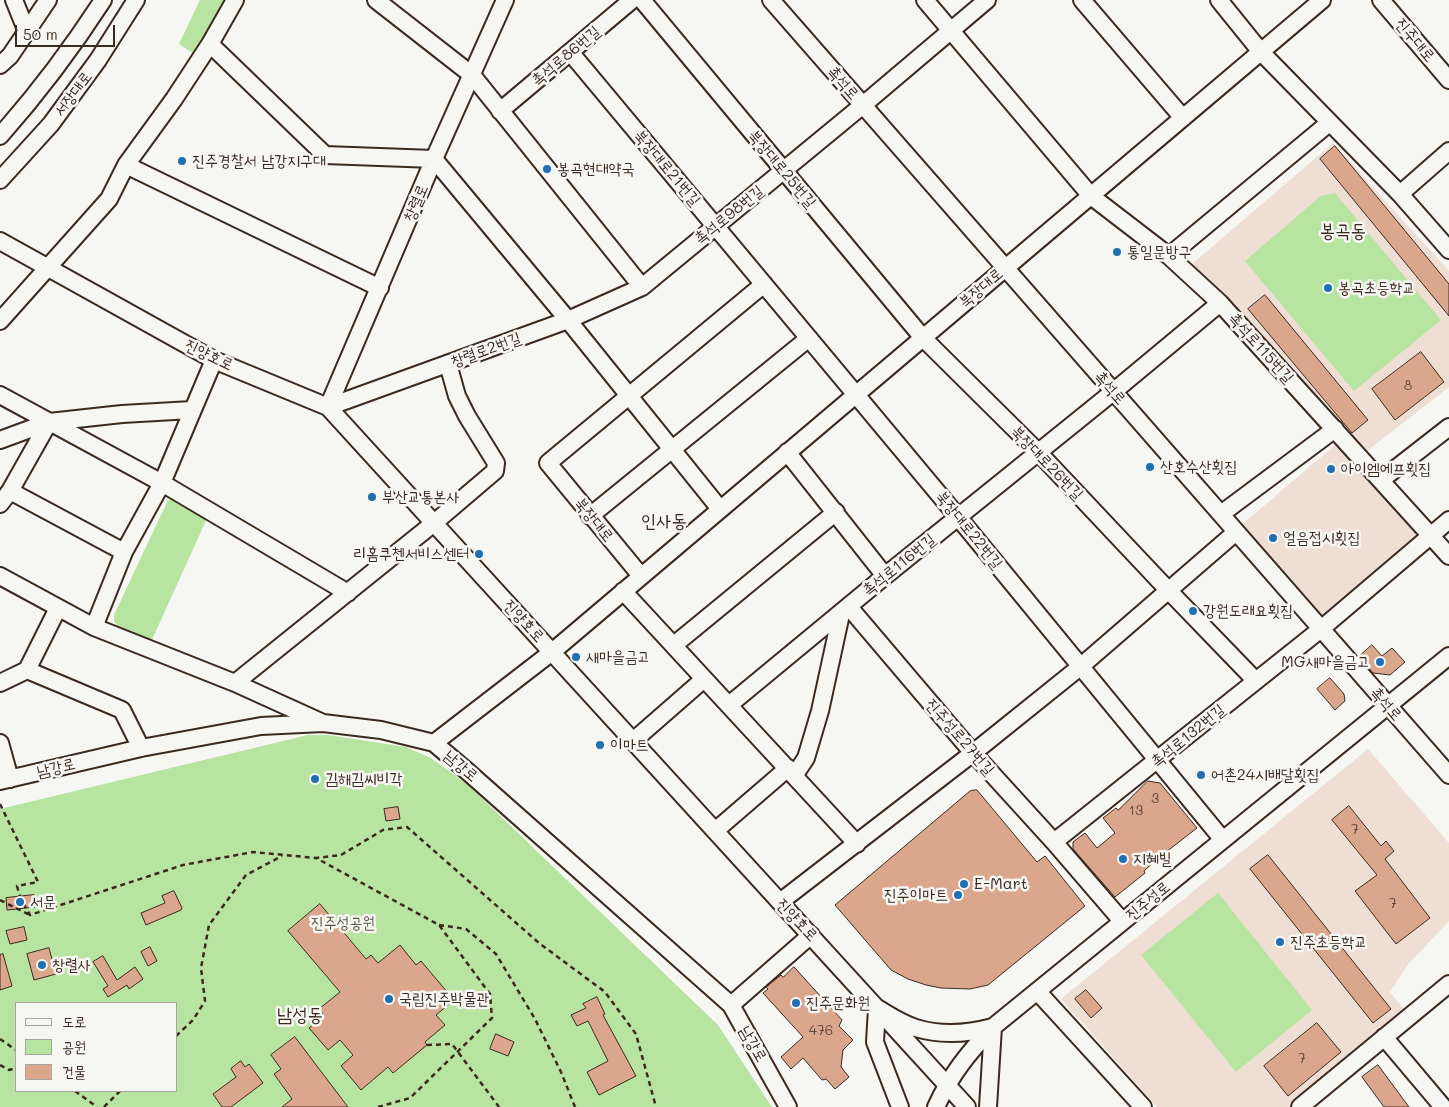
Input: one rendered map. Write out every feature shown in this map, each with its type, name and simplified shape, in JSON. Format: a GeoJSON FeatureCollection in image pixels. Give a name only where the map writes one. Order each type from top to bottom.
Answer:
{"type":"FeatureCollection","features":[{"type":"Feature","properties":{"kind":"street"},"geometry":{"type":"LineString","coordinates":[[14,0],[27,32]]}},
{"type":"Feature","properties":{"kind":"street"},"geometry":{"type":"LineString","coordinates":[[0,66],[10,56],[48,0]]}},
{"type":"Feature","properties":{"kind":"street","name":"서장대로"},"geometry":{"type":"LineString","coordinates":[[0,136],[75,44],[103,0]]}},
{"type":"Feature","properties":{"kind":"street","name":"서장대로"},"geometry":{"type":"LineString","coordinates":[[4,176],[56,117],[98,60],[136,0]]}},
{"type":"Feature","properties":{"kind":"street"},"geometry":{"type":"LineString","coordinates":[[0,321],[109,199],[126,166],[174,99],[210,44],[235,0]]}},
{"type":"Feature","properties":{"kind":"street"},"geometry":{"type":"LineString","coordinates":[[376,0],[472,75],[642,286]]}},
{"type":"Feature","properties":{"kind":"street","name":"창렬로"},"geometry":{"type":"LineString","coordinates":[[328,407],[434,159],[505,0]]}},
{"type":"Feature","properties":{"kind":"street","name":"촉석로86번길"},"geometry":{"type":"LineString","coordinates":[[500,111],[632,0]]}},
{"type":"Feature","properties":{"kind":"street","name":"북장대로25번길"},"geometry":{"type":"LineString","coordinates":[[642,0],[923,338]]}},
{"type":"Feature","properties":{"kind":"street","name":"촉석로"},"geometry":{"type":"LineString","coordinates":[[770,0],[1449,775]]}},
{"type":"Feature","properties":{"kind":"street"},"geometry":{"type":"LineString","coordinates":[[925,0],[1090,196],[1174,261],[1220,303]]}},
{"type":"Feature","properties":{"kind":"street","name":"촉석로98번길"},"geometry":{"type":"LineString","coordinates":[[642,286],[987,0]]}},
{"type":"Feature","properties":{"kind":"street"},"geometry":{"type":"LineString","coordinates":[[1082,0],[1183,118]]}},
{"type":"Feature","properties":{"kind":"street"},"geometry":{"type":"LineString","coordinates":[[1219,0],[1261,52],[1400,194],[1449,250]]}},
{"type":"Feature","properties":{"kind":"street","name":"북장대로"},"geometry":{"type":"LineString","coordinates":[[434,743],[552,652],[1322,0]]}},
{"type":"Feature","properties":{"kind":"street","name":"진주대로"},"geometry":{"type":"LineString","coordinates":[[1381,0],[1447,75]]}},
{"type":"Feature","properties":{"kind":"street"},"geometry":{"type":"LineString","coordinates":[[210,44],[325,155],[434,159],[568,320],[720,509]]}},
{"type":"Feature","properties":{"kind":"street","name":"북장대로21번길"},"geometry":{"type":"LineString","coordinates":[[570,52],[856,394]]}},
{"type":"Feature","properties":{"kind":"street"},"geometry":{"type":"LineString","coordinates":[[1174,261],[1329,123]]}},
{"type":"Feature","properties":{"kind":"street"},"geometry":{"type":"LineString","coordinates":[[1400,194],[1449,151]]}},
{"type":"Feature","properties":{"kind":"street"},"geometry":{"type":"LineString","coordinates":[[126,166],[380,288]]}},
{"type":"Feature","properties":{"kind":"street"},"geometry":{"type":"LineString","coordinates":[[0,194],[4,176]]}},
{"type":"Feature","properties":{"kind":"street","name":"진양호로"},"geometry":{"type":"LineString","coordinates":[[0,237],[48,267],[214,360],[328,407],[967,1107]]}},
{"type":"Feature","properties":{"kind":"street"},"geometry":{"type":"LineString","coordinates":[[629,396],[764,284]]}},
{"type":"Feature","properties":{"kind":"street","name":"창렬로2번길"},"geometry":{"type":"LineString","coordinates":[[328,407],[568,320],[642,286]]}},
{"type":"Feature","properties":{"kind":"street","name":"촉석로115번길"},"geometry":{"type":"LineString","coordinates":[[1113,392],[1220,303],[1449,556]]}},
{"type":"Feature","properties":{"kind":"street"},"geometry":{"type":"LineString","coordinates":[[590,516],[809,338]]}},
{"type":"Feature","properties":{"kind":"street","name":"북장대로26번길"},"geometry":{"type":"LineString","coordinates":[[923,338],[1038,452],[1256,681]]}},
{"type":"Feature","properties":{"kind":"street"},"geometry":{"type":"LineString","coordinates":[[94,627],[124,552],[162,483],[214,360]]}},
{"type":"Feature","properties":{"kind":"street"},"geometry":{"type":"LineString","coordinates":[[235,683],[434,523],[495,471],[496,463],[457,396],[448,364]]}},
{"type":"Feature","properties":{"kind":"street","name":"촉석로116번길"},"geometry":{"type":"LineString","coordinates":[[845,610],[1113,392]]}},
{"type":"Feature","properties":{"kind":"street"},"geometry":{"type":"LineString","coordinates":[[0,394],[162,483],[348,593]]}},
{"type":"Feature","properties":{"kind":"street","name":"북장대로22번길"},"geometry":{"type":"LineString","coordinates":[[856,394],[1223,840]]}},
{"type":"Feature","properties":{"kind":"street","name":"북장대로"},"geometry":{"type":"LineString","coordinates":[[629,396],[548,463],[641,576]]}},
{"type":"Feature","properties":{"kind":"street"},"geometry":{"type":"LineString","coordinates":[[0,440],[49,422],[122,414],[192,410]]}},
{"type":"Feature","properties":{"kind":"street"},"geometry":{"type":"LineString","coordinates":[[0,504],[49,422]]}},
{"type":"Feature","properties":{"kind":"street"},"geometry":{"type":"LineString","coordinates":[[1381,480],[1449,426]]}},
{"type":"Feature","properties":{"kind":"street"},"geometry":{"type":"LineString","coordinates":[[1221,514],[1335,429]]}},
{"type":"Feature","properties":{"kind":"street"},"geometry":{"type":"LineString","coordinates":[[787,452],[885,576]]}},
{"type":"Feature","properties":{"kind":"street"},"geometry":{"type":"LineString","coordinates":[[10,490],[124,552]]}},
{"type":"Feature","properties":{"kind":"street"},"geometry":{"type":"LineString","coordinates":[[674,645],[836,512]]}},
{"type":"Feature","properties":{"kind":"street","name":"촉석로132번길"},"geometry":{"type":"LineString","coordinates":[[1054,842],[1321,629],[1449,520]]}},
{"type":"Feature","properties":{"kind":"street"},"geometry":{"type":"LineString","coordinates":[[780,902],[857,844],[1080,667],[1236,532]]}},
{"type":"Feature","properties":{"kind":"street"},"geometry":{"type":"LineString","coordinates":[[0,576],[94,627],[235,683],[323,723]]}},
{"type":"Feature","properties":{"kind":"street"},"geometry":{"type":"LineString","coordinates":[[623,591],[857,844]]}},
{"type":"Feature","properties":{"kind":"street"},"geometry":{"type":"LineString","coordinates":[[0,684],[27,670],[58,608]]}},
{"type":"Feature","properties":{"kind":"street"},"geometry":{"type":"LineString","coordinates":[[729,706],[845,610]]}},
{"type":"Feature","properties":{"kind":"street"},"geometry":{"type":"LineString","coordinates":[[715,831],[791,772],[806,758],[820,711],[845,610]]}},
{"type":"Feature","properties":{"kind":"street","name":"진주성로27번길"},"geometry":{"type":"LineString","coordinates":[[845,610],[1054,842],[1122,921]]}},
{"type":"Feature","properties":{"kind":"street","name":"진주성로"},"geometry":{"type":"LineString","coordinates":[[936,1107],[946,1084],[967,1054],[993,1026],[1449,656]]}},
{"type":"Feature","properties":{"kind":"street"},"geometry":{"type":"LineString","coordinates":[[27,670],[122,710],[141,748]]}},
{"type":"Feature","properties":{"kind":"street"},"geometry":{"type":"LineString","coordinates":[[633,741],[704,679]]}},
{"type":"Feature","properties":{"kind":"street","name":"남강로"},"geometry":{"type":"LineString","coordinates":[[5,780],[141,748],[261,726],[323,723],[381,730],[434,743],[731,1005],[788,1107]]}},
{"type":"Feature","properties":{"kind":"street"},"geometry":{"type":"LineString","coordinates":[[0,743],[5,780]]}},
{"type":"Feature","properties":{"kind":"street"},"geometry":{"type":"LineString","coordinates":[[731,1005],[810,935]]}},
{"type":"Feature","properties":{"kind":"street"},"geometry":{"type":"LineString","coordinates":[[1300,1107],[1449,984]]}},
{"type":"Feature","properties":{"kind":"street"},"geometry":{"type":"LineString","coordinates":[[1037,991],[1143,1107]]}},
{"type":"Feature","properties":{"kind":"street"},"geometry":{"type":"LineString","coordinates":[[900,1107],[875,1042],[877,1008],[915,1028],[938,1033],[969,1033],[993,1026],[988,1107]]}},
{"type":"Feature","properties":{"kind":"street"},"geometry":{"type":"LineString","coordinates":[[1384,1037],[1443,1107]]}},
{"type":"Feature","properties":{"kind":"path"},"geometry":{"type":"LineString","coordinates":[[0,804],[38,882],[16,886],[19,896],[30,916]]}},
{"type":"Feature","properties":{"kind":"path"},"geometry":{"type":"LineString","coordinates":[[0,900],[30,916],[183,865],[253,852],[316,858],[341,855],[383,830],[407,827],[539,944],[605,992],[636,1034],[656,1107]]}},
{"type":"Feature","properties":{"kind":"path"},"geometry":{"type":"LineString","coordinates":[[178,1034],[193,1020],[205,1001],[202,968],[209,925],[246,875],[283,855]]}},
{"type":"Feature","properties":{"kind":"path"},"geometry":{"type":"LineString","coordinates":[[316,858],[439,925],[466,929],[496,954],[534,1019],[561,1072],[575,1107]]}},
{"type":"Feature","properties":{"kind":"path"},"geometry":{"type":"LineString","coordinates":[[378,1107],[410,1098],[492,1018],[490,994],[439,925]]}},
{"type":"Feature","properties":{"kind":"path"},"geometry":{"type":"LineString","coordinates":[[0,1039],[15,1049]]}},
{"type":"Feature","properties":{"kind":"path"},"geometry":{"type":"LineString","coordinates":[[427,1045],[452,1044],[499,1107]]}},
{"type":"Feature","properties":{"kind":"path"},"geometry":{"type":"LineString","coordinates":[[0,1065],[9,1070],[15,1068]]}},
{"type":"Feature","properties":{"kind":"path"},"geometry":{"type":"LineString","coordinates":[[76,1092],[97,1107]]}},
{"type":"Feature","properties":{"kind":"path"},"geometry":{"type":"LineString","coordinates":[[104,1107],[119,1092]]}},
{"type":"Feature","properties":{"kind":"shaded area","name":"봉곡초등학교"},"geometry":{"type":"Polygon","coordinates":[[[1333,143],[1449,271],[1449,387],[1363,454],[1184,271],[1333,143]]]}},
{"type":"Feature","properties":{"kind":"shaded area"},"geometry":{"type":"Polygon","coordinates":[[[1335,445],[1427,547],[1323,625],[1238,528],[1335,445]]]}},
{"type":"Feature","properties":{"kind":"shaded area","name":"진주초등학교"},"geometry":{"type":"Polygon","coordinates":[[[1368,749],[1449,843],[1449,921],[1409,963],[1390,992],[1406,1012],[1288,1107],[1157,1107],[1061,999],[1368,749]]]}},
{"type":"Feature","properties":{"kind":"green space"},"geometry":{"type":"Polygon","coordinates":[[[200,0],[235,0],[203,60],[179,44],[200,0]]]}},
{"type":"Feature","properties":{"kind":"green space"},"geometry":{"type":"Polygon","coordinates":[[[1335,193],[1441,320],[1354,391],[1245,261],[1321,196],[1335,193]]]}},
{"type":"Feature","properties":{"kind":"green space"},"geometry":{"type":"Polygon","coordinates":[[[179,497],[209,514],[151,642],[118,627],[114,621],[114,615],[168,500],[179,497]]]}},
{"type":"Feature","properties":{"kind":"green space","name":"진주성공원"},"geometry":{"type":"Polygon","coordinates":[[[308,735],[328,735],[406,747],[431,758],[467,784],[718,1025],[772,1107],[0,1107],[0,809],[308,735]]]}},
{"type":"Feature","properties":{"kind":"green space"},"geometry":{"type":"Polygon","coordinates":[[[1218,893],[1312,1010],[1236,1072],[1141,955],[1218,893]]]}},
{"type":"Feature","properties":{"kind":"building"},"geometry":{"type":"Polygon","coordinates":[[[1335,146],[1449,284],[1449,316],[1320,159],[1335,146]]]}},
{"type":"Feature","properties":{"kind":"building"},"geometry":{"type":"Polygon","coordinates":[[[1265,295],[1368,420],[1352,433],[1248,309],[1265,295]]]}},
{"type":"Feature","properties":{"kind":"building"},"geometry":{"type":"Polygon","coordinates":[[[1421,352],[1444,382],[1395,420],[1372,389],[1421,352]]]}},
{"type":"Feature","properties":{"kind":"building"},"geometry":{"type":"Polygon","coordinates":[[[1372,645],[1382,656],[1392,648],[1405,662],[1390,675],[1373,673],[1359,657],[1372,645]]]}},
{"type":"Feature","properties":{"kind":"building"},"geometry":{"type":"Polygon","coordinates":[[[1330,678],[1344,694],[1345,701],[1335,710],[1317,689],[1330,678]]]}},
{"type":"Feature","properties":{"kind":"building"},"geometry":{"type":"Polygon","coordinates":[[[1148,781],[1160,783],[1197,828],[1157,859],[1144,871],[1145,873],[1115,897],[1073,849],[1073,842],[1085,833],[1097,848],[1115,833],[1103,818],[1116,808],[1118,810],[1148,781]]]}},
{"type":"Feature","properties":{"kind":"building","name":"E-Mart"},"geometry":{"type":"Polygon","coordinates":[[[977,790],[1037,862],[1045,856],[1085,906],[988,985],[970,989],[941,988],[926,985],[908,979],[891,970],[835,905],[970,791],[977,790]]]}},
{"type":"Feature","properties":{"kind":"building"},"geometry":{"type":"Polygon","coordinates":[[[1349,806],[1381,846],[1386,841],[1394,851],[1385,859],[1430,918],[1396,944],[1355,891],[1377,875],[1332,820],[1349,806]]]}},
{"type":"Feature","properties":{"kind":"building"},"geometry":{"type":"Polygon","coordinates":[[[398,807],[400,819],[386,821],[384,809],[398,807]]]}},
{"type":"Feature","properties":{"kind":"building"},"geometry":{"type":"Polygon","coordinates":[[[1268,855],[1391,1009],[1373,1023],[1250,869],[1268,855]]]}},
{"type":"Feature","properties":{"kind":"building"},"geometry":{"type":"Polygon","coordinates":[[[174,891],[182,908],[181,910],[146,925],[141,913],[165,903],[162,896],[174,891]]]}},
{"type":"Feature","properties":{"kind":"building","name":"서문"},"geometry":{"type":"Polygon","coordinates":[[[34,895],[35,907],[7,910],[6,898],[34,895]]]}},
{"type":"Feature","properties":{"kind":"building"},"geometry":{"type":"Polygon","coordinates":[[[320,904],[366,959],[371,955],[378,963],[400,945],[416,965],[421,961],[454,1000],[436,1015],[445,1025],[425,1042],[427,1045],[393,1073],[388,1067],[361,1090],[341,1066],[353,1055],[340,1040],[328,1050],[309,1028],[324,1016],[319,1009],[340,992],[288,931],[320,904]]]}},
{"type":"Feature","properties":{"kind":"building"},"geometry":{"type":"Polygon","coordinates":[[[24,927],[27,940],[10,944],[6,931],[24,927]]]}},
{"type":"Feature","properties":{"kind":"building"},"geometry":{"type":"Polygon","coordinates":[[[150,947],[157,961],[148,966],[141,952],[150,947]]]}},
{"type":"Feature","properties":{"kind":"building","name":"창렬사"},"geometry":{"type":"Polygon","coordinates":[[[49,948],[56,974],[34,980],[27,954],[49,948]]]}},
{"type":"Feature","properties":{"kind":"building"},"geometry":{"type":"Polygon","coordinates":[[[3,954],[12,986],[0,990],[0,955],[3,954]]]}},
{"type":"Feature","properties":{"kind":"building"},"geometry":{"type":"Polygon","coordinates":[[[103,956],[117,980],[135,967],[143,979],[129,989],[127,985],[108,997],[103,989],[108,986],[93,962],[103,956]]]}},
{"type":"Feature","properties":{"kind":"building"},"geometry":{"type":"Polygon","coordinates":[[[794,967],[842,1020],[839,1026],[853,1040],[843,1050],[841,1067],[849,1077],[835,1089],[826,1079],[822,1080],[803,1058],[791,1069],[781,1057],[803,1037],[763,993],[768,989],[766,987],[781,975],[783,977],[794,967]]]}},
{"type":"Feature","properties":{"kind":"building"},"geometry":{"type":"Polygon","coordinates":[[[1086,990],[1102,1008],[1091,1018],[1075,999],[1086,990]]]}},
{"type":"Feature","properties":{"kind":"building"},"geometry":{"type":"Polygon","coordinates":[[[597,997],[605,1014],[603,1015],[636,1076],[599,1095],[587,1072],[608,1061],[588,1021],[577,1026],[571,1015],[586,1008],[583,1004],[597,997]]]}},
{"type":"Feature","properties":{"kind":"building"},"geometry":{"type":"Polygon","coordinates":[[[1317,1023],[1341,1052],[1288,1096],[1264,1066],[1317,1023]]]}},
{"type":"Feature","properties":{"kind":"building"},"geometry":{"type":"Polygon","coordinates":[[[496,1034],[514,1042],[508,1056],[490,1049],[496,1034]]]}},
{"type":"Feature","properties":{"kind":"building"},"geometry":{"type":"Polygon","coordinates":[[[295,1037],[348,1107],[282,1107],[292,1099],[274,1074],[281,1069],[271,1055],[295,1037]]]}},
{"type":"Feature","properties":{"kind":"building"},"geometry":{"type":"Polygon","coordinates":[[[241,1061],[245,1067],[249,1064],[263,1083],[231,1107],[222,1107],[213,1094],[236,1077],[231,1069],[241,1061]]]}},
{"type":"Feature","properties":{"kind":"building"},"geometry":{"type":"Polygon","coordinates":[[[1378,1065],[1409,1107],[1384,1107],[1362,1077],[1378,1065]]]}},
{"type":"Feature","properties":{"kind":"place","name":"진주경찰서 남강지구대"},"geometry":{"type":"Point","coordinates":[182,161]}},
{"type":"Feature","properties":{"kind":"place","name":"봉곡현대약국"},"geometry":{"type":"Point","coordinates":[547,169]}},
{"type":"Feature","properties":{"kind":"place","name":"통일문방구"},"geometry":{"type":"Point","coordinates":[1117,252]}},
{"type":"Feature","properties":{"kind":"place","name":"봉곡초등학교"},"geometry":{"type":"Point","coordinates":[1328,288]}},
{"type":"Feature","properties":{"kind":"place","name":"산호수산횟집"},"geometry":{"type":"Point","coordinates":[1150,467]}},
{"type":"Feature","properties":{"kind":"place","name":"아이엠에프횟집"},"geometry":{"type":"Point","coordinates":[1331,469]}},
{"type":"Feature","properties":{"kind":"place","name":"부산교통본사"},"geometry":{"type":"Point","coordinates":[372,497]}},
{"type":"Feature","properties":{"kind":"place","name":"얼음접시횟집"},"geometry":{"type":"Point","coordinates":[1273,538]}},
{"type":"Feature","properties":{"kind":"place","name":"리홈쿠첸서비스센터"},"geometry":{"type":"Point","coordinates":[479,554]}},
{"type":"Feature","properties":{"kind":"place","name":"강원도래요횟집"},"geometry":{"type":"Point","coordinates":[1193,611]}},
{"type":"Feature","properties":{"kind":"place","name":"새마을금고"},"geometry":{"type":"Point","coordinates":[576,657]}},
{"type":"Feature","properties":{"kind":"place","name":"MG새마을금고"},"geometry":{"type":"Point","coordinates":[1380,662]}},
{"type":"Feature","properties":{"kind":"place","name":"이마트"},"geometry":{"type":"Point","coordinates":[600,745]}},
{"type":"Feature","properties":{"kind":"place","name":"어촌24시배달횟집"},"geometry":{"type":"Point","coordinates":[1201,775]}},
{"type":"Feature","properties":{"kind":"place","name":"김해김씨비각"},"geometry":{"type":"Point","coordinates":[315,779]}},
{"type":"Feature","properties":{"kind":"place","name":"지혜빌"},"geometry":{"type":"Point","coordinates":[1123,859]}},
{"type":"Feature","properties":{"kind":"place","name":"E-Mart"},"geometry":{"type":"Point","coordinates":[964,884]}},
{"type":"Feature","properties":{"kind":"place","name":"진주이마트"},"geometry":{"type":"Point","coordinates":[958,895]}},
{"type":"Feature","properties":{"kind":"place","name":"서문"},"geometry":{"type":"Point","coordinates":[20,902]}},
{"type":"Feature","properties":{"kind":"place","name":"진주초등학교"},"geometry":{"type":"Point","coordinates":[1280,942]}},
{"type":"Feature","properties":{"kind":"place","name":"창렬사"},"geometry":{"type":"Point","coordinates":[42,965]}},
{"type":"Feature","properties":{"kind":"place","name":"국립진주박물관"},"geometry":{"type":"Point","coordinates":[389,999]}},
{"type":"Feature","properties":{"kind":"place","name":"진주문화원"},"geometry":{"type":"Point","coordinates":[796,1003]}},
{"type":"Feature","properties":{"kind":"district","name":"봉곡동"},"geometry":{"type":"Point","coordinates":[1343,231]}},
{"type":"Feature","properties":{"kind":"district","name":"인사동"},"geometry":{"type":"Point","coordinates":[664,521]}},
{"type":"Feature","properties":{"kind":"district","name":"남성동"},"geometry":{"type":"Point","coordinates":[300,1015]}}]}
